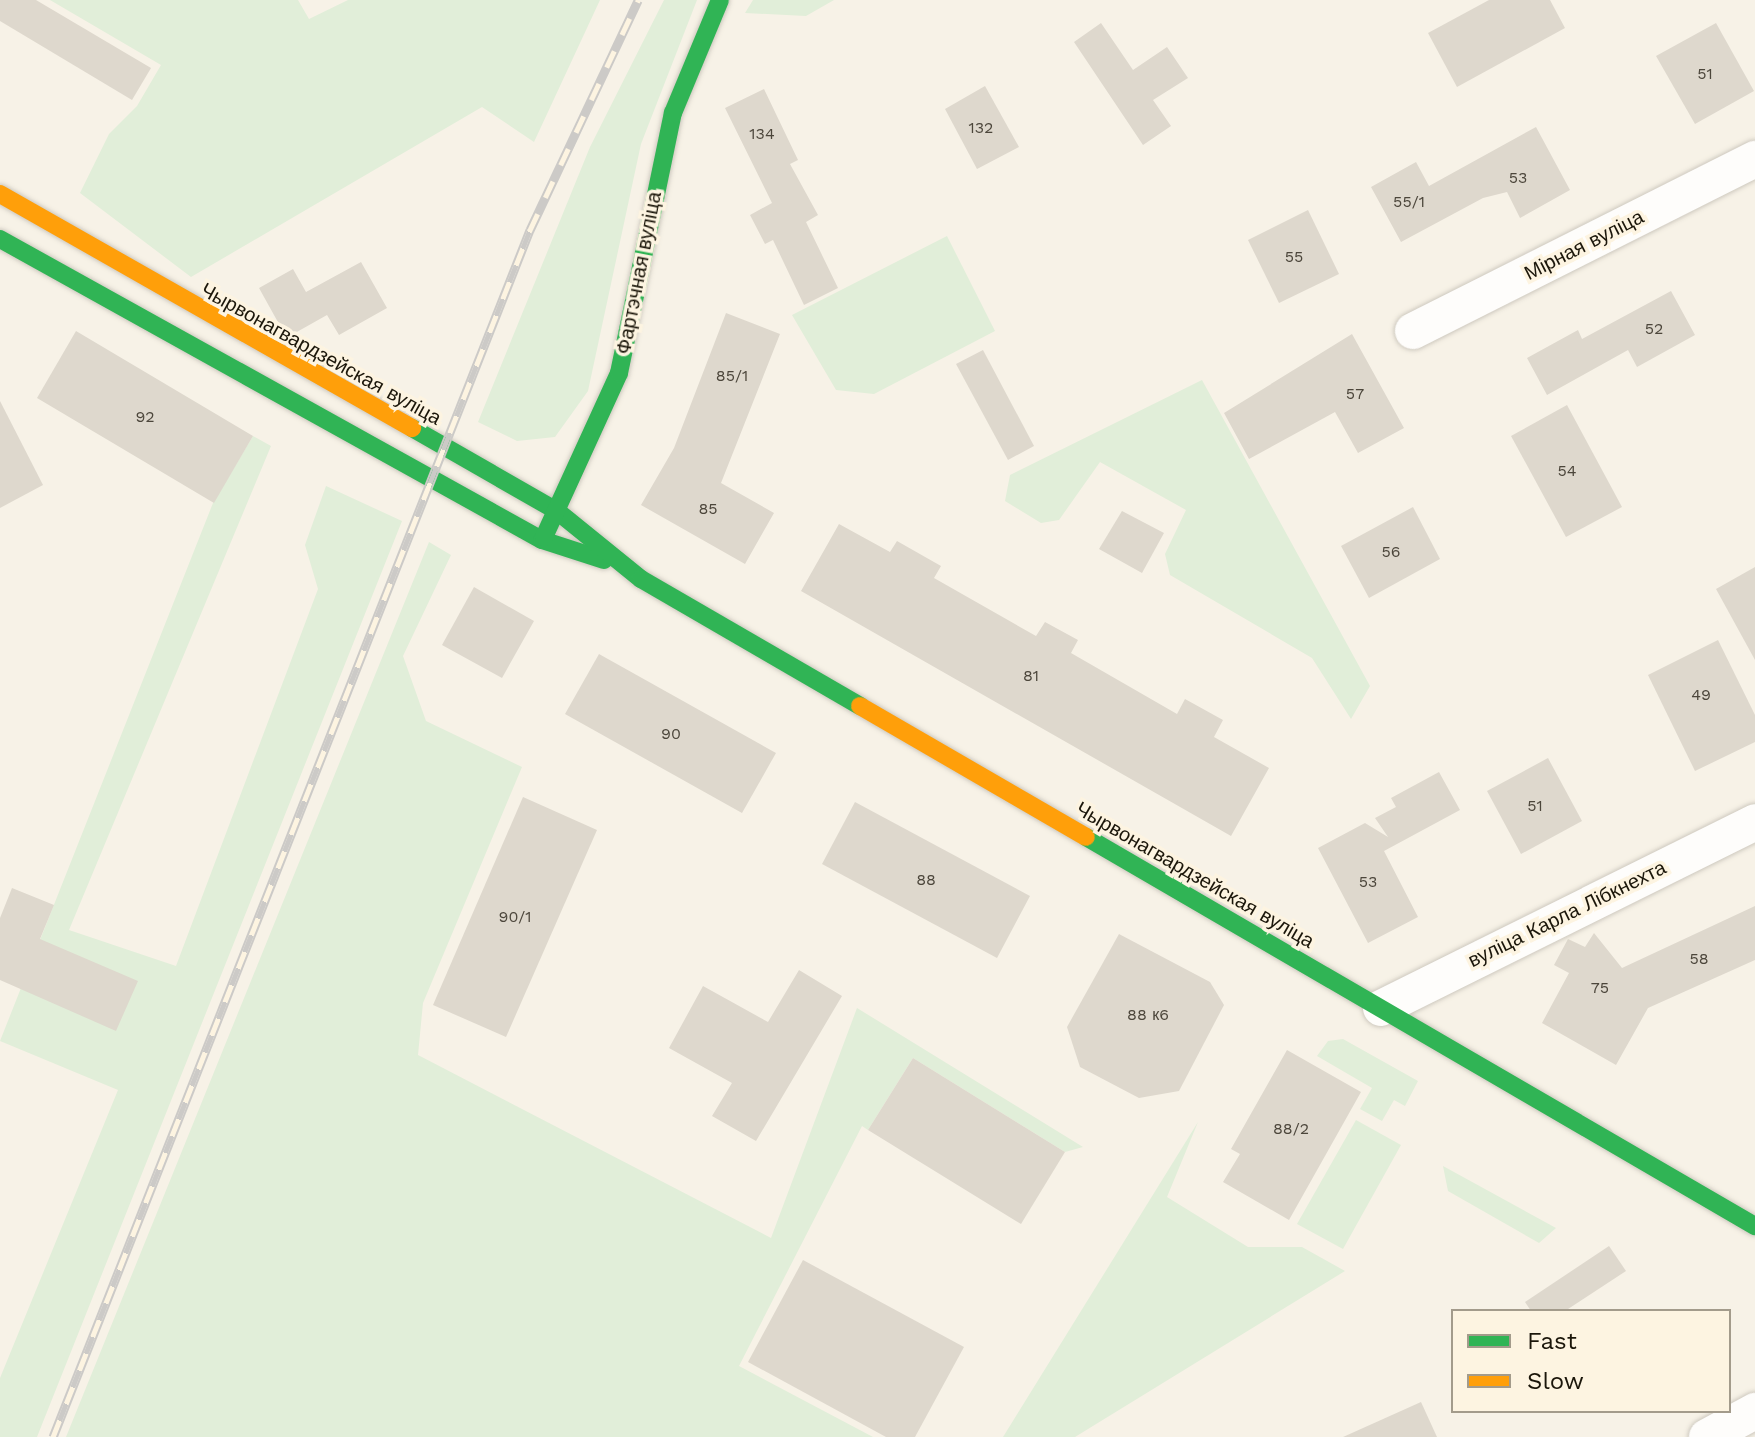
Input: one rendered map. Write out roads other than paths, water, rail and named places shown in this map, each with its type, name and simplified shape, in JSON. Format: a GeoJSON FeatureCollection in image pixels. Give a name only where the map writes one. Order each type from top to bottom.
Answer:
{"type":"FeatureCollection","features":[{"type":"Feature","properties":{"kind":"main road","name":"Фартэчная вуліца"},"geometry":{"type":"LineString","coordinates":[[542,540],[619,373],[673,113],[720,0]]}},
{"type":"Feature","properties":{"kind":"main road","name":"Чырвонагвардзейская вуліца"},"geometry":{"type":"LineString","coordinates":[[0,194],[557,511],[614,562],[1755,1226]]}},
{"type":"Feature","properties":{"kind":"main road","name":"Чырвонагвардзейская вуліца"},"geometry":{"type":"LineString","coordinates":[[6,253],[542,540],[614,562]]}},
{"type":"Feature","properties":{"kind":"street","name":"Мірная вуліца"},"geometry":{"type":"LineString","coordinates":[[1413,331],[1755,159]]}},
{"type":"Feature","properties":{"kind":"street"},"geometry":{"type":"LineString","coordinates":[[6,253],[41,219]]}},
{"type":"Feature","properties":{"kind":"street","name":"вуліца Карла Лібкнехта"},"geometry":{"type":"LineString","coordinates":[[1381,1008],[1755,822]]}},
{"type":"Feature","properties":{"kind":"street"},"geometry":{"type":"LineString","coordinates":[[1707,1437],[1755,1411]]}},
{"type":"Feature","properties":{"kind":"railway"},"geometry":{"type":"LineString","coordinates":[[53,1437],[530,230],[638,0]]}}]}
